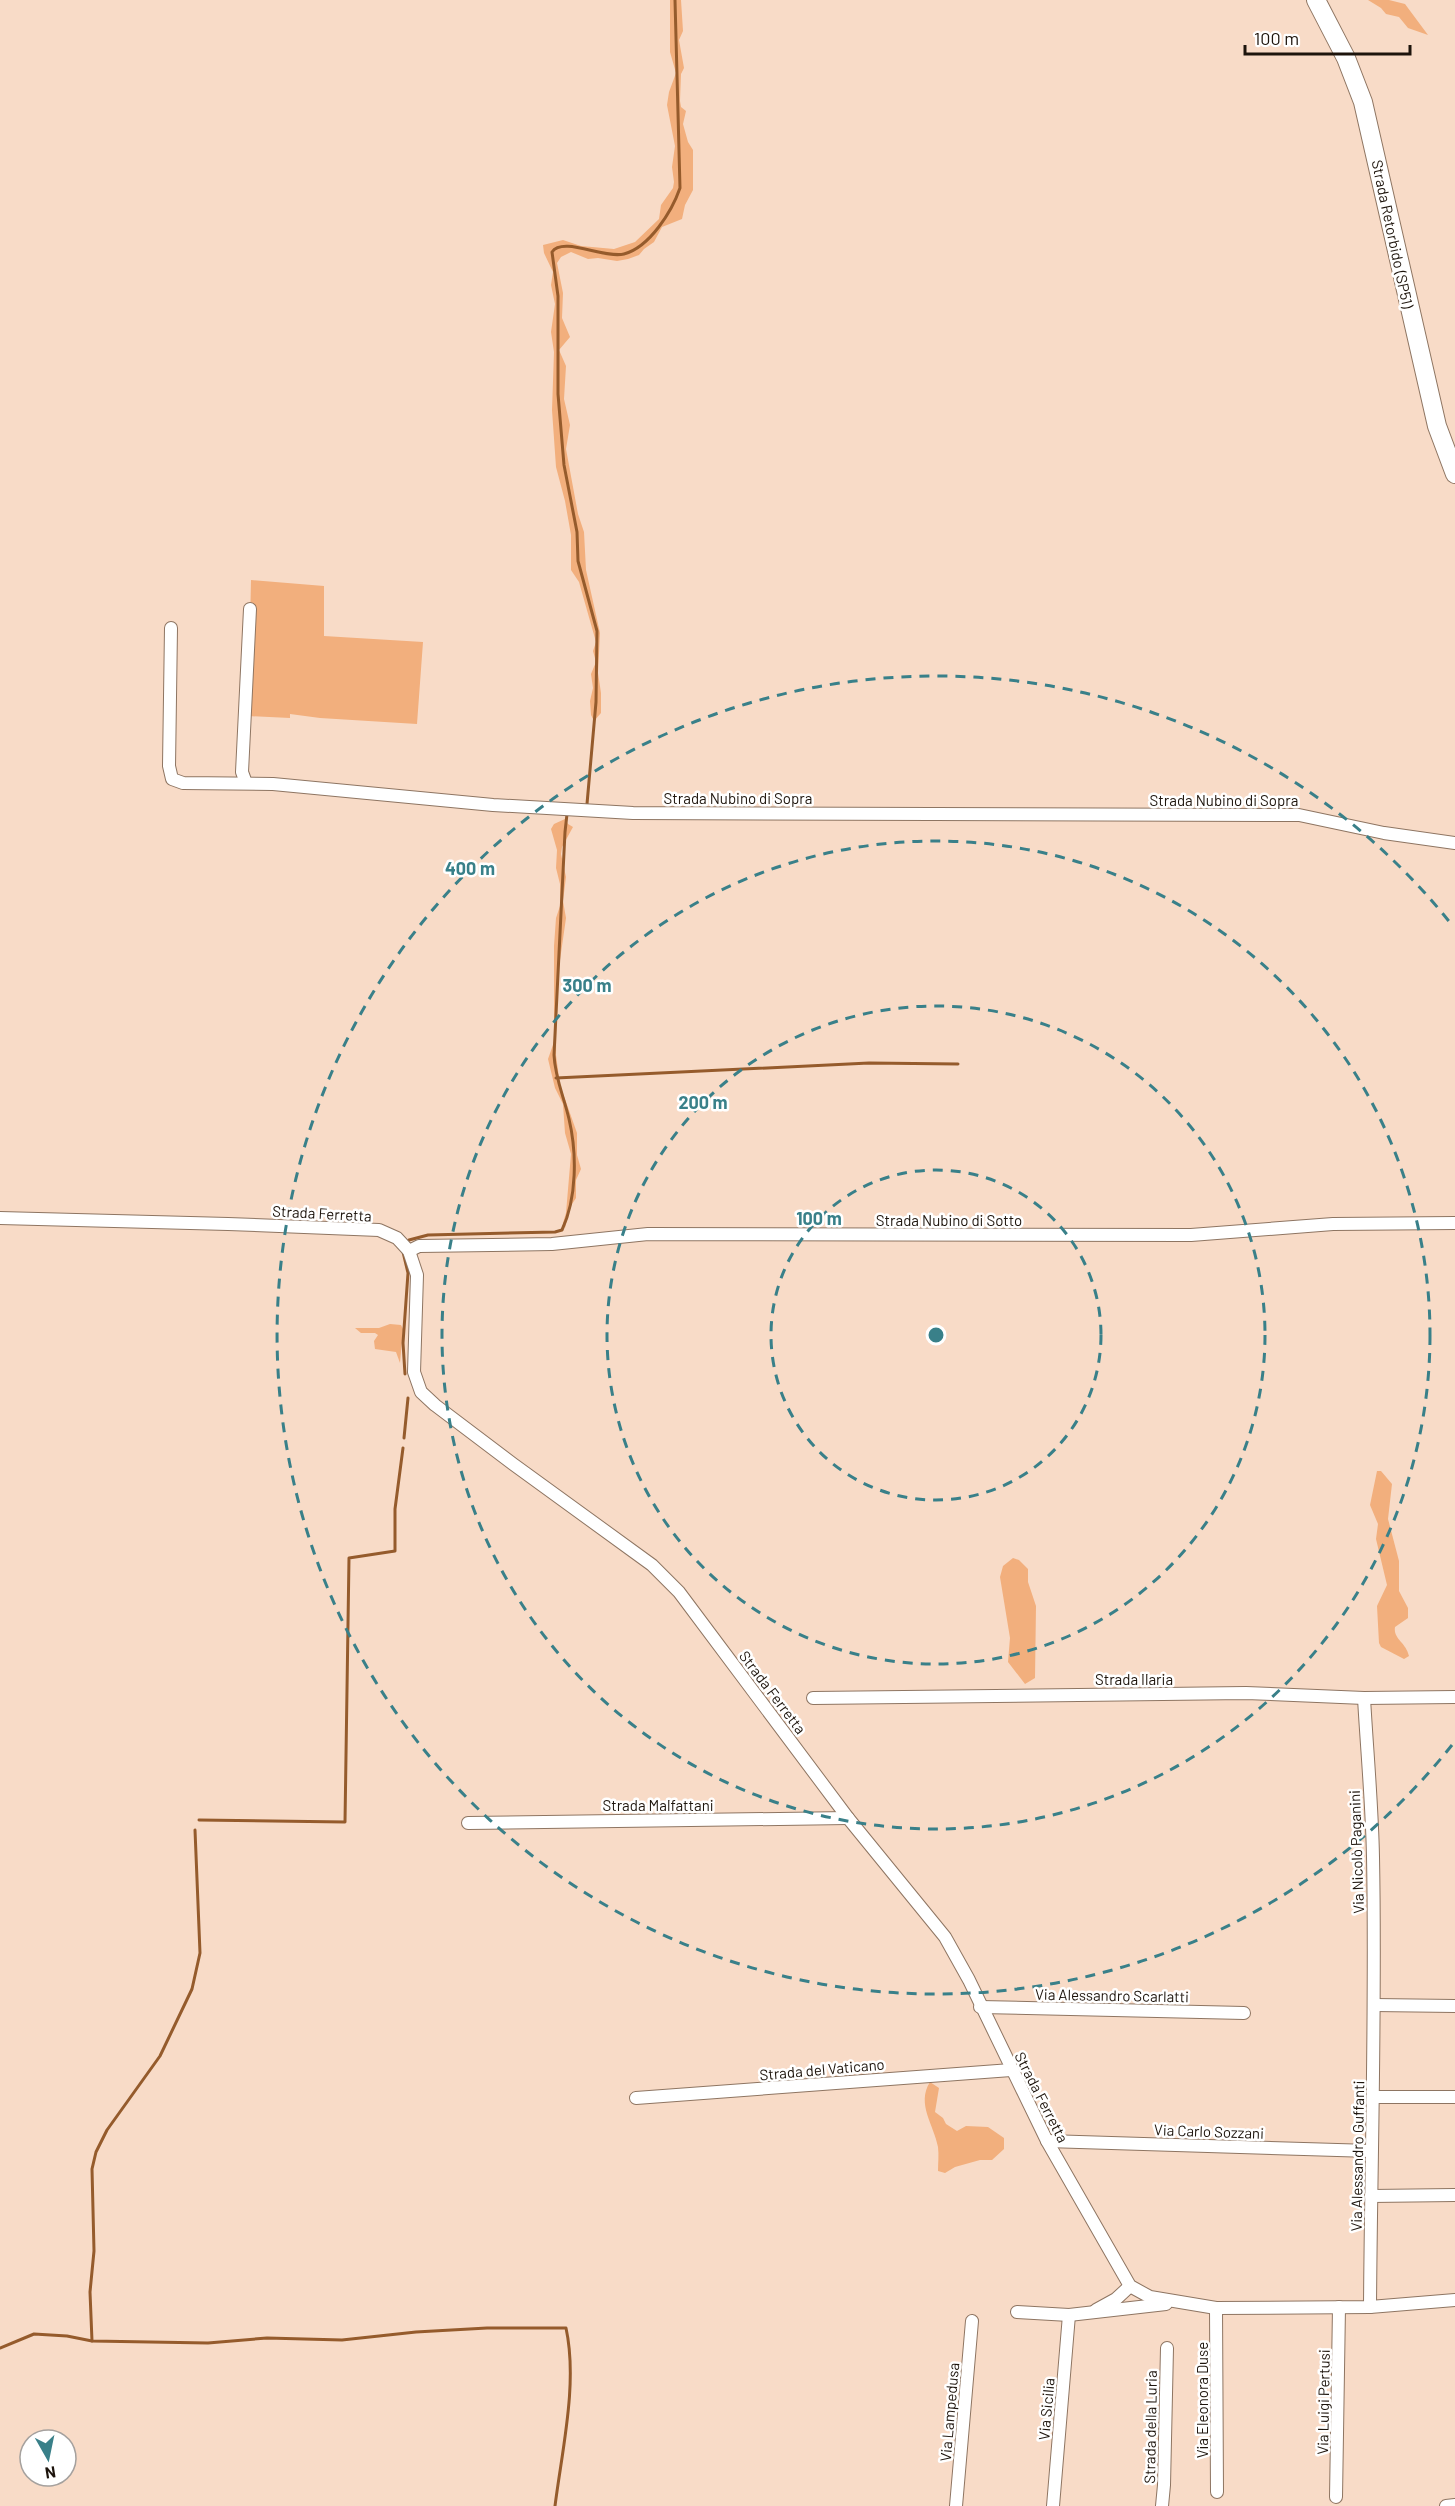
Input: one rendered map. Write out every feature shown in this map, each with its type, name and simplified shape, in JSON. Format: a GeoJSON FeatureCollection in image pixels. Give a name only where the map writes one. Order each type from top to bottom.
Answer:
{"type":"FeatureCollection","features":[{"type":"Feature","properties":{"kind":"street","name":"Strada Retorbido (SP51)"},"geometry":{"type":"LineString","coordinates":[[1316,0],[1346,58],[1363,102],[1375,146],[1429,396],[1437,426],[1455,474]]}},
{"type":"Feature","properties":{"kind":"street"},"geometry":{"type":"LineString","coordinates":[[246,783],[242,772],[250,609]]}},
{"type":"Feature","properties":{"kind":"street","name":"Strada Nubino di Sopra"},"geometry":{"type":"LineString","coordinates":[[171,628],[169,766],[172,778],[183,783],[246,783],[493,805],[611,812],[1030,816],[1299,815],[1384,833],[1455,843]]}},
{"type":"Feature","properties":{"kind":"street","name":"Strada Ferretta"},"geometry":{"type":"LineString","coordinates":[[0,1218],[379,1230],[397,1238],[409,1251],[417,1275],[414,1372],[421,1392],[513,1464],[652,1565],[679,1592],[848,1818],[945,1937],[969,1980],[980,2007],[1047,2141],[1130,2286]]}},
{"type":"Feature","properties":{"kind":"street","name":"Strada Nubino di Sotto"},"geometry":{"type":"LineString","coordinates":[[409,1251],[419,1245],[552,1244],[648,1234],[1191,1235],[1333,1224],[1455,1223]]}},
{"type":"Feature","properties":{"kind":"street","name":"Strada Ilaria"},"geometry":{"type":"LineString","coordinates":[[813,1698],[1246,1693],[1364,1698],[1455,1697]]}},
{"type":"Feature","properties":{"kind":"street","name":"Via Nicolò Paganini"},"geometry":{"type":"LineString","coordinates":[[1364,1698],[1373,1855],[1374,2005]]}},
{"type":"Feature","properties":{"kind":"street","name":"Strada Malfattani"},"geometry":{"type":"LineString","coordinates":[[468,1822],[848,1818]]}},
{"type":"Feature","properties":{"kind":"street"},"geometry":{"type":"LineString","coordinates":[[1374,2005],[1455,2006]]}},
{"type":"Feature","properties":{"kind":"street","name":"Via Alessandro Guffanti"},"geometry":{"type":"LineString","coordinates":[[1370,2307],[1374,2005]]}},
{"type":"Feature","properties":{"kind":"street","name":"Via Alessandro Scarlatti"},"geometry":{"type":"LineString","coordinates":[[980,2007],[1244,2013]]}},
{"type":"Feature","properties":{"kind":"street","name":"Strada del Vaticano"},"geometry":{"type":"LineString","coordinates":[[636,2098],[1011,2070]]}},
{"type":"Feature","properties":{"kind":"street"},"geometry":{"type":"LineString","coordinates":[[1374,2097],[1455,2097]]}},
{"type":"Feature","properties":{"kind":"street","name":"Via Carlo Sozzani"},"geometry":{"type":"LineString","coordinates":[[1047,2141],[1371,2151]]}},
{"type":"Feature","properties":{"kind":"street"},"geometry":{"type":"LineString","coordinates":[[1371,2196],[1455,2195]]}},
{"type":"Feature","properties":{"kind":"street"},"geometry":{"type":"LineString","coordinates":[[1092,2312],[1116,2299],[1130,2286],[1150,2297],[1216,2308],[1370,2307],[1455,2300]]}},
{"type":"Feature","properties":{"kind":"street"},"geometry":{"type":"LineString","coordinates":[[1017,2312],[1069,2315],[1176,2302]]}},
{"type":"Feature","properties":{"kind":"street","name":"Via Luigi Pertusi"},"geometry":{"type":"LineString","coordinates":[[1336,2497],[1339,2307]]}},
{"type":"Feature","properties":{"kind":"street","name":"Via Eleonora Duse"},"geometry":{"type":"LineString","coordinates":[[1216,2308],[1217,2492]]}},
{"type":"Feature","properties":{"kind":"street","name":"Via Sicilia"},"geometry":{"type":"LineString","coordinates":[[1053,2506],[1069,2315]]}},
{"type":"Feature","properties":{"kind":"street","name":"Via Lampedusa"},"geometry":{"type":"LineString","coordinates":[[956,2506],[972,2321]]}},
{"type":"Feature","properties":{"kind":"street","name":"Strada della Luria"},"geometry":{"type":"LineString","coordinates":[[1162,2506],[1167,2348]]}},
{"type":"Feature","properties":{"kind":"street"},"geometry":{"type":"LineString","coordinates":[[1446,2506],[1455,2505]]}},
{"type":"Feature","properties":{"kind":"shaded area"},"geometry":{"type":"Polygon","coordinates":[[[670,0],[681,0],[683,31],[679,40],[684,68],[681,74],[680,101],[681,107],[686,111],[683,124],[693,150],[693,190],[685,205],[682,219],[662,227],[654,242],[639,255],[628,259],[617,261],[588,259],[571,252],[561,257],[557,263],[563,293],[562,318],[570,337],[559,350],[566,366],[564,399],[570,425],[566,449],[578,514],[584,532],[586,570],[600,633],[598,673],[601,713],[594,721],[590,701],[593,688],[591,674],[596,662],[593,651],[596,642],[579,582],[571,570],[571,535],[556,467],[552,410],[554,352],[551,332],[555,304],[551,285],[553,272],[544,253],[543,245],[563,240],[581,246],[614,249],[635,242],[659,219],[661,205],[673,188],[674,182],[672,167],[675,146],[667,105],[676,73],[670,52],[670,0]]]}},
{"type":"Feature","properties":{"kind":"shaded area"},"geometry":{"type":"Polygon","coordinates":[[[1368,0],[1389,0],[1405,4],[1428,35],[1408,28],[1399,17],[1386,14],[1368,0]]]}},
{"type":"Feature","properties":{"kind":"shaded area"},"geometry":{"type":"Polygon","coordinates":[[[251,580],[324,586],[324,636],[423,642],[417,724],[290,714],[290,718],[248,716],[251,580]]]}},
{"type":"Feature","properties":{"kind":"shaded area"},"geometry":{"type":"Polygon","coordinates":[[[565,819],[573,827],[562,847],[561,854],[566,877],[563,901],[566,918],[557,981],[556,1055],[560,1085],[577,1133],[577,1155],[581,1169],[576,1180],[576,1198],[570,1207],[565,1228],[563,1223],[566,1213],[571,1154],[565,1133],[563,1104],[555,1088],[548,1059],[554,1042],[554,946],[556,918],[560,906],[560,884],[556,868],[557,850],[551,829],[554,824],[565,819]]]}},
{"type":"Feature","properties":{"kind":"shaded area"},"geometry":{"type":"Polygon","coordinates":[[[390,1324],[401,1325],[403,1329],[400,1363],[396,1352],[375,1349],[374,1341],[378,1335],[361,1333],[355,1328],[379,1328],[390,1324]]]}},
{"type":"Feature","properties":{"kind":"shaded area"},"geometry":{"type":"Polygon","coordinates":[[[1377,1471],[1381,1471],[1392,1484],[1388,1519],[1399,1561],[1399,1591],[1408,1608],[1408,1618],[1395,1627],[1396,1635],[1409,1656],[1404,1659],[1381,1647],[1379,1643],[1377,1606],[1387,1585],[1376,1539],[1378,1524],[1370,1505],[1377,1471]]]}},
{"type":"Feature","properties":{"kind":"shaded area"},"geometry":{"type":"Polygon","coordinates":[[[1013,1558],[1019,1560],[1028,1569],[1028,1582],[1036,1606],[1035,1678],[1025,1684],[1008,1662],[1010,1638],[1000,1577],[1003,1566],[1013,1558]]]}},
{"type":"Feature","properties":{"kind":"shaded area"},"geometry":{"type":"Polygon","coordinates":[[[930,2082],[939,2088],[935,2112],[943,2118],[946,2124],[957,2131],[966,2126],[988,2127],[1004,2138],[1004,2149],[992,2160],[980,2160],[955,2167],[945,2173],[938,2171],[938,2147],[925,2106],[926,2090],[930,2082]]]}},
{"type":"Feature","properties":{"kind":"waterway"},"geometry":{"type":"LineString","coordinates":[[587,804],[596,702],[597,631],[578,561],[577,532],[564,465],[558,394],[558,296],[552,252],[565,246],[616,255],[634,250],[659,227],[676,197],[680,188],[675,0]]}},
{"type":"Feature","properties":{"kind":"waterway"},"geometry":{"type":"LineString","coordinates":[[409,1240],[428,1235],[555,1232],[562,1230],[567,1217],[571,1204],[574,1175],[572,1132],[556,1072],[554,1055],[565,832],[567,814],[570,814]]}},
{"type":"Feature","properties":{"kind":"waterway"},"geometry":{"type":"LineString","coordinates":[[556,1078],[869,1063],[958,1064]]}},
{"type":"Feature","properties":{"kind":"waterway"},"geometry":{"type":"LineString","coordinates":[[403,1252],[408,1273],[403,1343],[405,1374]]}},
{"type":"Feature","properties":{"kind":"waterway"},"geometry":{"type":"LineString","coordinates":[[404,1438],[408,1398]]}},
{"type":"Feature","properties":{"kind":"waterway"},"geometry":{"type":"LineString","coordinates":[[199,1820],[345,1822],[349,1558],[395,1551],[395,1509],[403,1448]]}},
{"type":"Feature","properties":{"kind":"waterway"},"geometry":{"type":"LineString","coordinates":[[92,2341],[90,2292],[94,2251],[92,2169],[96,2152],[107,2130],[160,2056],[192,1989],[200,1953],[195,1830]]}},
{"type":"Feature","properties":{"kind":"waterway"},"geometry":{"type":"LineString","coordinates":[[0,2348],[34,2334],[67,2336],[92,2341],[208,2343],[267,2338],[342,2340],[416,2332],[487,2328],[566,2328],[570,2394],[555,2506]]}}]}
